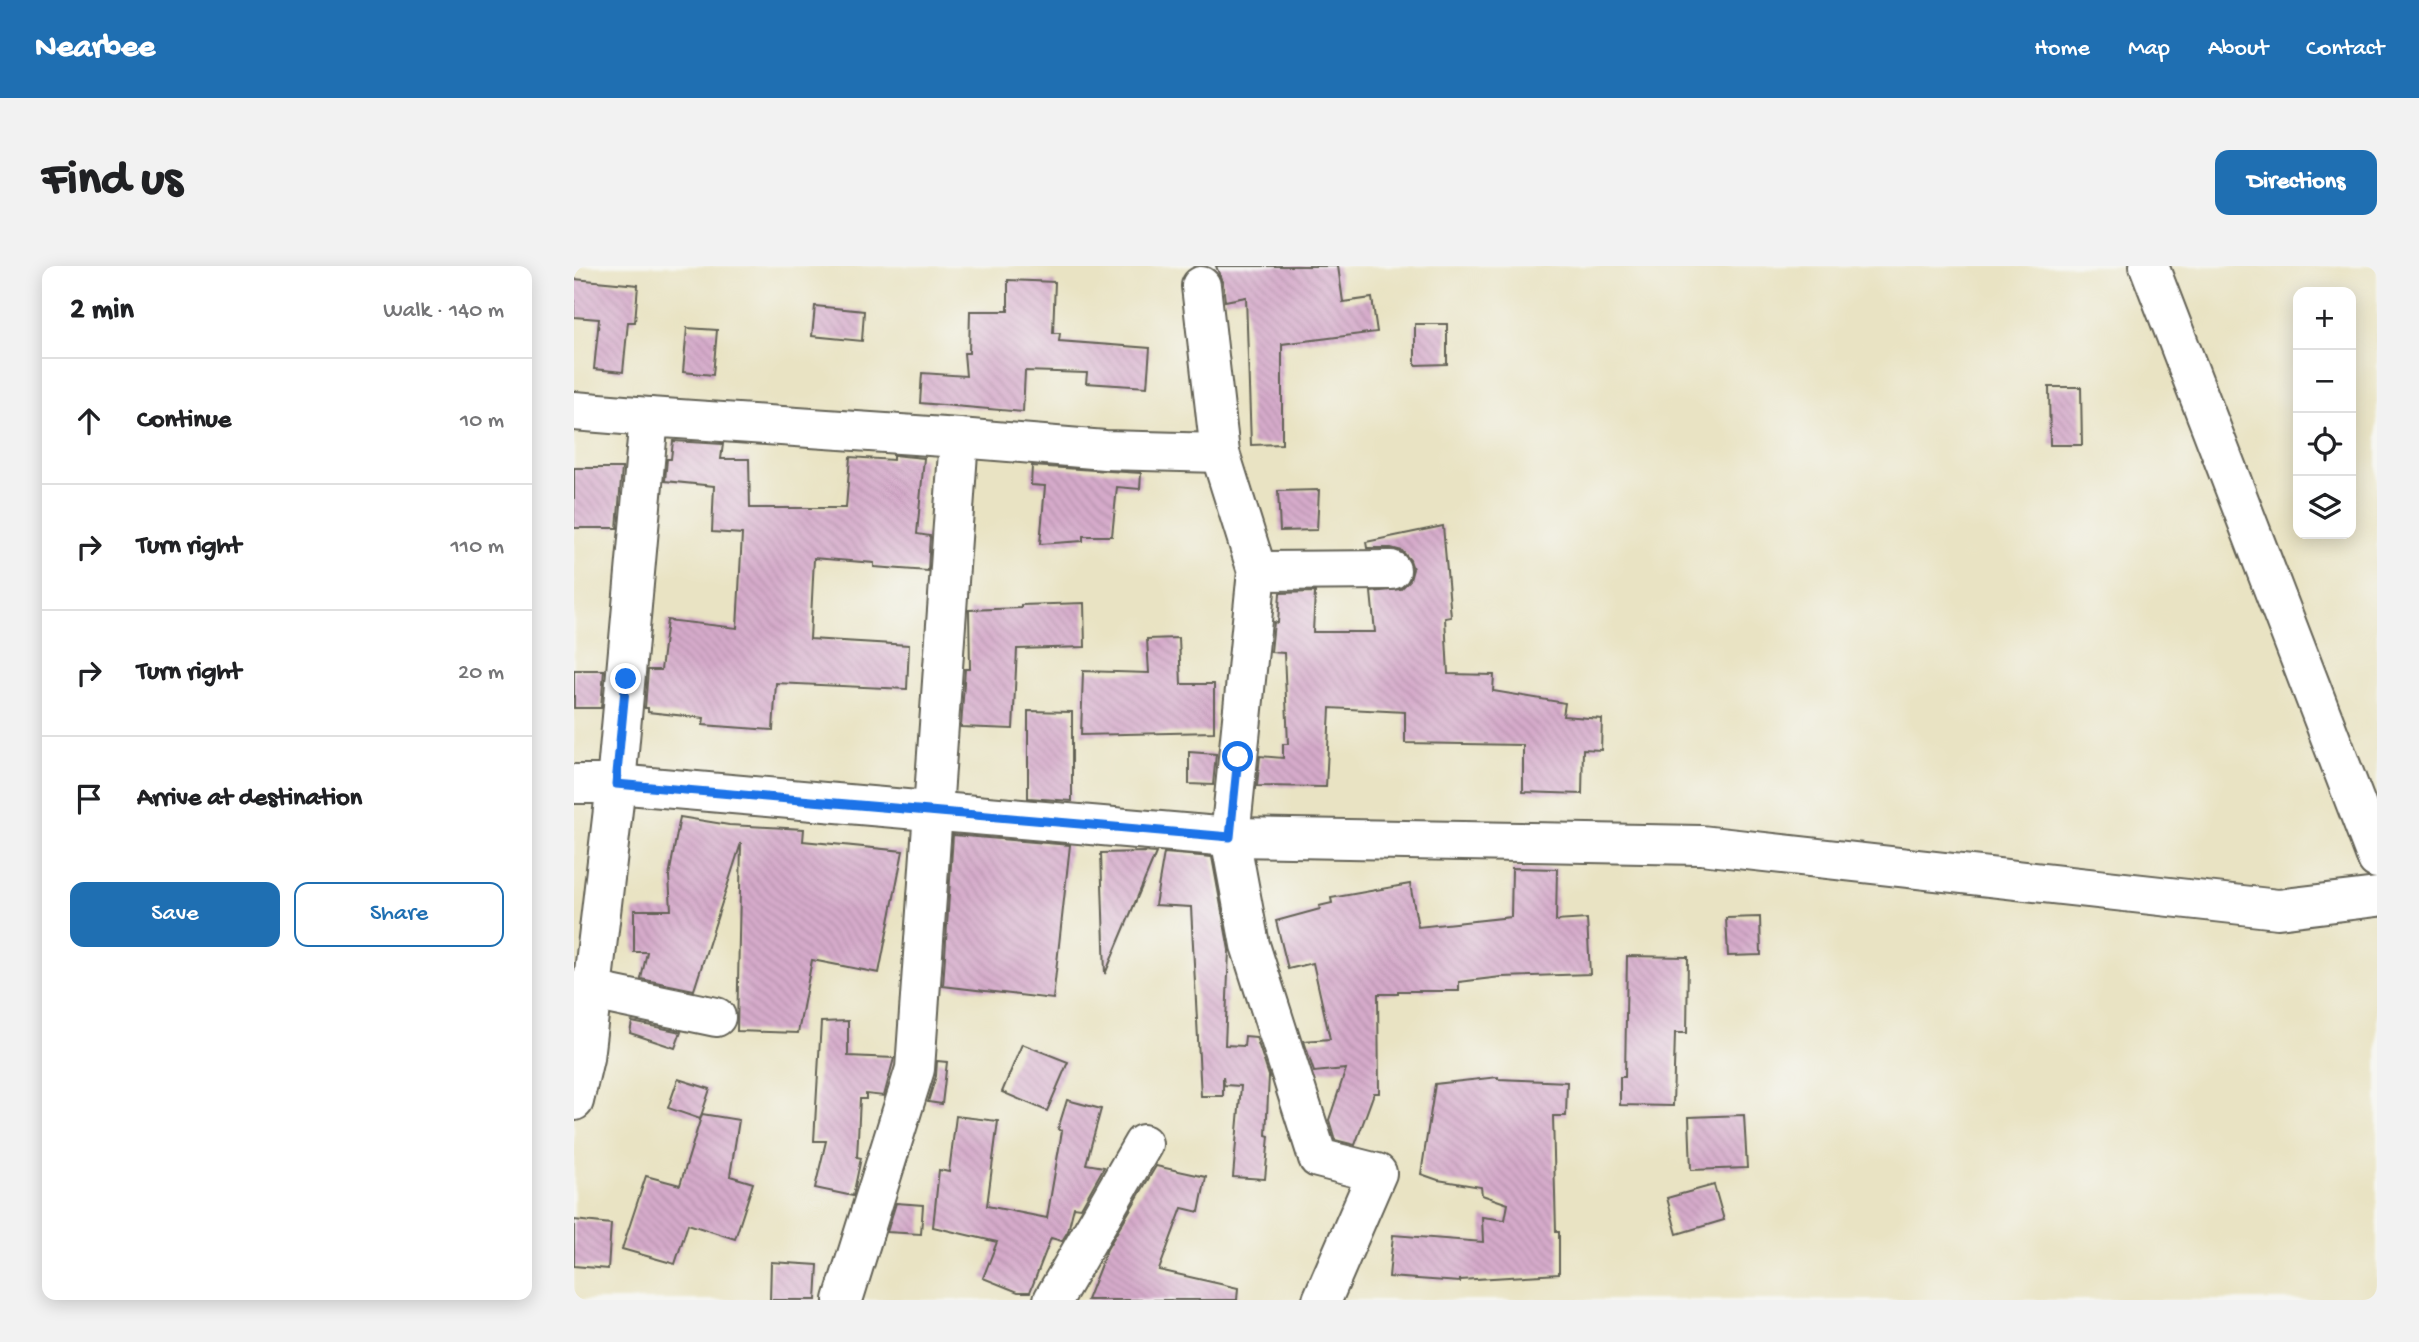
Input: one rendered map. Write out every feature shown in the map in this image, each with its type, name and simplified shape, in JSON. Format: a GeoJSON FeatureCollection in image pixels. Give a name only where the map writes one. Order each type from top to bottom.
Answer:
{"type":"FeatureCollection","features":[{"type":"Feature","properties":{"kind":"street"},"geometry":{"type":"LineString","coordinates":[[2149,266],[2377,859]]}},
{"type":"Feature","properties":{"kind":"street"},"geometry":{"type":"LineString","coordinates":[[1201,286],[1220,453],[1257,571],[1230,837],[1250,945],[1318,1158],[1377,1173],[1322,1300]]}},
{"type":"Feature","properties":{"kind":"street"},"geometry":{"type":"LineString","coordinates":[[574,411],[1105,450],[1220,453]]}},
{"type":"Feature","properties":{"kind":"street"},"geometry":{"type":"LineString","coordinates":[[574,1101],[584,1058],[583,990],[616,784],[649,417]]}},
{"type":"Feature","properties":{"kind":"street"},"geometry":{"type":"LineString","coordinates":[[843,1300],[915,1069],[959,438]]}},
{"type":"Feature","properties":{"kind":"street"},"geometry":{"type":"LineString","coordinates":[[1257,571],[1391,570]]}},
{"type":"Feature","properties":{"kind":"street"},"geometry":{"type":"LineString","coordinates":[[574,784],[616,784],[1230,837],[1701,845],[2278,909],[2377,897]]}},
{"type":"Feature","properties":{"kind":"street"},"geometry":{"type":"LineString","coordinates":[[583,990],[716,1017]]}},
{"type":"Feature","properties":{"kind":"street"},"geometry":{"type":"LineString","coordinates":[[1053,1300],[1143,1144]]}},
{"type":"Feature","properties":{"kind":"building"},"geometry":{"type":"Polygon","coordinates":[[[1216,266],[1338,266],[1343,302],[1372,298],[1377,332],[1282,344],[1282,444],[1251,445],[1246,297],[1225,301],[1223,284],[1216,266]]]}},
{"type":"Feature","properties":{"kind":"building"},"geometry":{"type":"Polygon","coordinates":[[[574,279],[638,285],[635,322],[628,322],[623,372],[594,369],[599,319],[574,317],[574,279]]]}},
{"type":"Feature","properties":{"kind":"building"},"geometry":{"type":"Polygon","coordinates":[[[1008,280],[1055,282],[1053,333],[1060,333],[1059,341],[1150,348],[1147,387],[1086,383],[1087,373],[1025,371],[1023,412],[920,403],[922,373],[966,376],[964,353],[969,353],[970,311],[1008,311],[1008,280]]]}},
{"type":"Feature","properties":{"kind":"building"},"geometry":{"type":"Polygon","coordinates":[[[815,306],[864,311],[862,341],[812,336],[815,306]]]}},
{"type":"Feature","properties":{"kind":"building"},"geometry":{"type":"Polygon","coordinates":[[[1415,324],[1447,324],[1447,364],[1415,365],[1415,324]]]}},
{"type":"Feature","properties":{"kind":"building"},"geometry":{"type":"Polygon","coordinates":[[[687,328],[717,330],[713,375],[683,372],[687,328]]]}},
{"type":"Feature","properties":{"kind":"building"},"geometry":{"type":"Polygon","coordinates":[[[2049,387],[2081,387],[2082,445],[2050,445],[2049,387]]]}},
{"type":"Feature","properties":{"kind":"building"},"geometry":{"type":"Polygon","coordinates":[[[673,441],[723,444],[721,459],[749,459],[750,508],[846,508],[850,457],[893,460],[893,455],[924,458],[917,534],[930,536],[928,571],[874,567],[874,563],[814,558],[810,639],[909,645],[907,689],[776,683],[773,730],[703,725],[704,718],[648,712],[648,708],[645,708],[648,670],[661,670],[667,620],[737,628],[742,534],[712,532],[714,486],[665,481],[667,459],[671,459],[673,441]]]}},
{"type":"Feature","properties":{"kind":"building"},"geometry":{"type":"Polygon","coordinates":[[[1032,466],[1141,473],[1140,489],[1117,487],[1112,536],[1083,536],[1083,541],[1040,544],[1045,486],[1031,485],[1032,466]]]}},
{"type":"Feature","properties":{"kind":"building"},"geometry":{"type":"Polygon","coordinates":[[[574,468],[622,468],[617,528],[574,528],[574,468]]]}},
{"type":"Feature","properties":{"kind":"building"},"geometry":{"type":"Polygon","coordinates":[[[1319,490],[1317,530],[1280,531],[1278,491],[1319,490]]]}},
{"type":"Feature","properties":{"kind":"building"},"geometry":{"type":"Polygon","coordinates":[[[1443,526],[1451,617],[1445,618],[1448,674],[1494,675],[1493,691],[1565,703],[1563,716],[1602,719],[1601,750],[1583,749],[1582,794],[1523,792],[1523,745],[1405,743],[1405,712],[1330,708],[1326,787],[1257,786],[1260,756],[1283,758],[1283,744],[1288,744],[1284,653],[1271,652],[1274,622],[1278,623],[1280,593],[1315,592],[1313,632],[1375,632],[1371,592],[1401,589],[1410,580],[1413,569],[1410,560],[1402,551],[1367,548],[1366,542],[1443,526]]]}},
{"type":"Feature","properties":{"kind":"building"},"geometry":{"type":"Polygon","coordinates":[[[1084,603],[1085,647],[1017,649],[1013,729],[961,727],[965,669],[970,669],[969,610],[1084,603]]]}},
{"type":"Feature","properties":{"kind":"building"},"geometry":{"type":"Polygon","coordinates":[[[1179,638],[1181,684],[1214,684],[1214,732],[1081,735],[1083,671],[1149,673],[1147,639],[1179,638]]]}},
{"type":"Feature","properties":{"kind":"building"},"geometry":{"type":"Polygon","coordinates":[[[574,670],[604,670],[601,708],[574,708],[574,670]]]}},
{"type":"Feature","properties":{"kind":"building"},"geometry":{"type":"Polygon","coordinates":[[[1028,711],[1072,712],[1072,801],[1028,798],[1028,711]]]}},
{"type":"Feature","properties":{"kind":"building"},"geometry":{"type":"Polygon","coordinates":[[[1189,752],[1216,754],[1213,785],[1189,784],[1189,752]]]}},
{"type":"Feature","properties":{"kind":"building"},"geometry":{"type":"Polygon","coordinates":[[[680,817],[729,825],[804,829],[803,841],[903,851],[879,973],[812,960],[798,1033],[737,1031],[741,843],[694,990],[641,979],[647,952],[634,952],[634,910],[671,910],[669,876],[680,817]]]}},
{"type":"Feature","properties":{"kind":"building"},"geometry":{"type":"Polygon","coordinates":[[[953,835],[1070,845],[1053,999],[943,986],[953,835]]]}},
{"type":"Feature","properties":{"kind":"building"},"geometry":{"type":"Polygon","coordinates":[[[1101,853],[1156,853],[1105,974],[1101,853]]]}},
{"type":"Feature","properties":{"kind":"building"},"geometry":{"type":"Polygon","coordinates":[[[1164,853],[1212,857],[1229,950],[1225,1045],[1244,1046],[1245,1036],[1256,1037],[1269,1076],[1266,1135],[1269,1136],[1265,1179],[1233,1177],[1241,1086],[1224,1085],[1223,1076],[1223,1096],[1201,1096],[1191,907],[1155,905],[1164,853]]]}},
{"type":"Feature","properties":{"kind":"building"},"geometry":{"type":"Polygon","coordinates":[[[1512,868],[1557,869],[1556,921],[1587,919],[1590,974],[1501,977],[1459,982],[1459,991],[1398,991],[1398,994],[1378,994],[1379,1093],[1374,1093],[1355,1145],[1335,1140],[1329,1120],[1346,1069],[1314,1072],[1304,1041],[1330,1039],[1313,963],[1288,969],[1276,921],[1320,909],[1319,906],[1332,903],[1331,898],[1410,884],[1418,927],[1511,917],[1512,868]]]}},
{"type":"Feature","properties":{"kind":"building"},"geometry":{"type":"Polygon","coordinates":[[[1760,917],[1761,955],[1728,956],[1726,918],[1760,917]]]}},
{"type":"Feature","properties":{"kind":"building"},"geometry":{"type":"Polygon","coordinates":[[[1627,956],[1688,957],[1687,1033],[1675,1033],[1673,1106],[1620,1105],[1620,1077],[1625,1077],[1627,956]]]}},
{"type":"Feature","properties":{"kind":"building"},"geometry":{"type":"Polygon","coordinates":[[[848,1021],[848,1056],[894,1058],[884,1096],[866,1094],[866,1099],[860,1099],[857,1157],[861,1158],[853,1196],[815,1188],[826,1141],[814,1141],[821,1022],[848,1021]]]}},
{"type":"Feature","properties":{"kind":"building"},"geometry":{"type":"Polygon","coordinates":[[[632,1022],[681,1032],[675,1048],[630,1033],[632,1022]]]}},
{"type":"Feature","properties":{"kind":"building"},"geometry":{"type":"Polygon","coordinates":[[[1022,1044],[1068,1062],[1047,1111],[1002,1092],[1022,1044]]]}},
{"type":"Feature","properties":{"kind":"building"},"geometry":{"type":"Polygon","coordinates":[[[937,1061],[947,1062],[942,1104],[928,1102],[936,1076],[937,1061]]]}},
{"type":"Feature","properties":{"kind":"building"},"geometry":{"type":"Polygon","coordinates":[[[1498,1077],[1567,1082],[1566,1116],[1553,1116],[1559,1274],[1460,1282],[1389,1277],[1393,1235],[1483,1242],[1482,1217],[1505,1220],[1508,1204],[1482,1195],[1481,1187],[1438,1180],[1421,1174],[1435,1084],[1498,1077]]]}},
{"type":"Feature","properties":{"kind":"building"},"geometry":{"type":"Polygon","coordinates":[[[678,1079],[710,1089],[700,1119],[668,1108],[678,1079]]]}},
{"type":"Feature","properties":{"kind":"building"},"geometry":{"type":"Polygon","coordinates":[[[1067,1100],[1101,1109],[1086,1164],[1104,1167],[1081,1208],[1074,1207],[1068,1231],[1062,1241],[1051,1238],[1030,1292],[1018,1292],[983,1278],[997,1242],[933,1227],[939,1170],[949,1172],[956,1116],[998,1121],[987,1206],[1047,1218],[1062,1131],[1058,1129],[1067,1100]]]}},
{"type":"Feature","properties":{"kind":"building"},"geometry":{"type":"Polygon","coordinates":[[[702,1114],[739,1120],[730,1176],[753,1183],[735,1239],[688,1224],[675,1264],[622,1249],[646,1176],[680,1185],[702,1114]]]}},
{"type":"Feature","properties":{"kind":"building"},"geometry":{"type":"Polygon","coordinates":[[[1744,1115],[1747,1168],[1691,1170],[1689,1117],[1744,1115]]]}},
{"type":"Feature","properties":{"kind":"building"},"geometry":{"type":"Polygon","coordinates":[[[1156,1166],[1206,1177],[1199,1212],[1182,1208],[1159,1270],[1238,1288],[1237,1300],[1087,1300],[1107,1249],[1156,1166]]]}},
{"type":"Feature","properties":{"kind":"building"},"geometry":{"type":"Polygon","coordinates":[[[1714,1185],[1724,1220],[1677,1234],[1667,1198],[1714,1185]]]}},
{"type":"Feature","properties":{"kind":"building"},"geometry":{"type":"Polygon","coordinates":[[[896,1203],[923,1205],[921,1234],[887,1232],[896,1203]]]}},
{"type":"Feature","properties":{"kind":"building"},"geometry":{"type":"Polygon","coordinates":[[[574,1220],[611,1224],[608,1269],[574,1266],[574,1220]]]}},
{"type":"Feature","properties":{"kind":"building"},"geometry":{"type":"Polygon","coordinates":[[[771,1262],[818,1265],[816,1300],[770,1300],[771,1262]]]}},
{"type":"Feature","properties":{"kind":"route"},"geometry":{"type":"LineString","coordinates":[[626,679],[616,784],[1230,837],[1238,757]]}}]}
